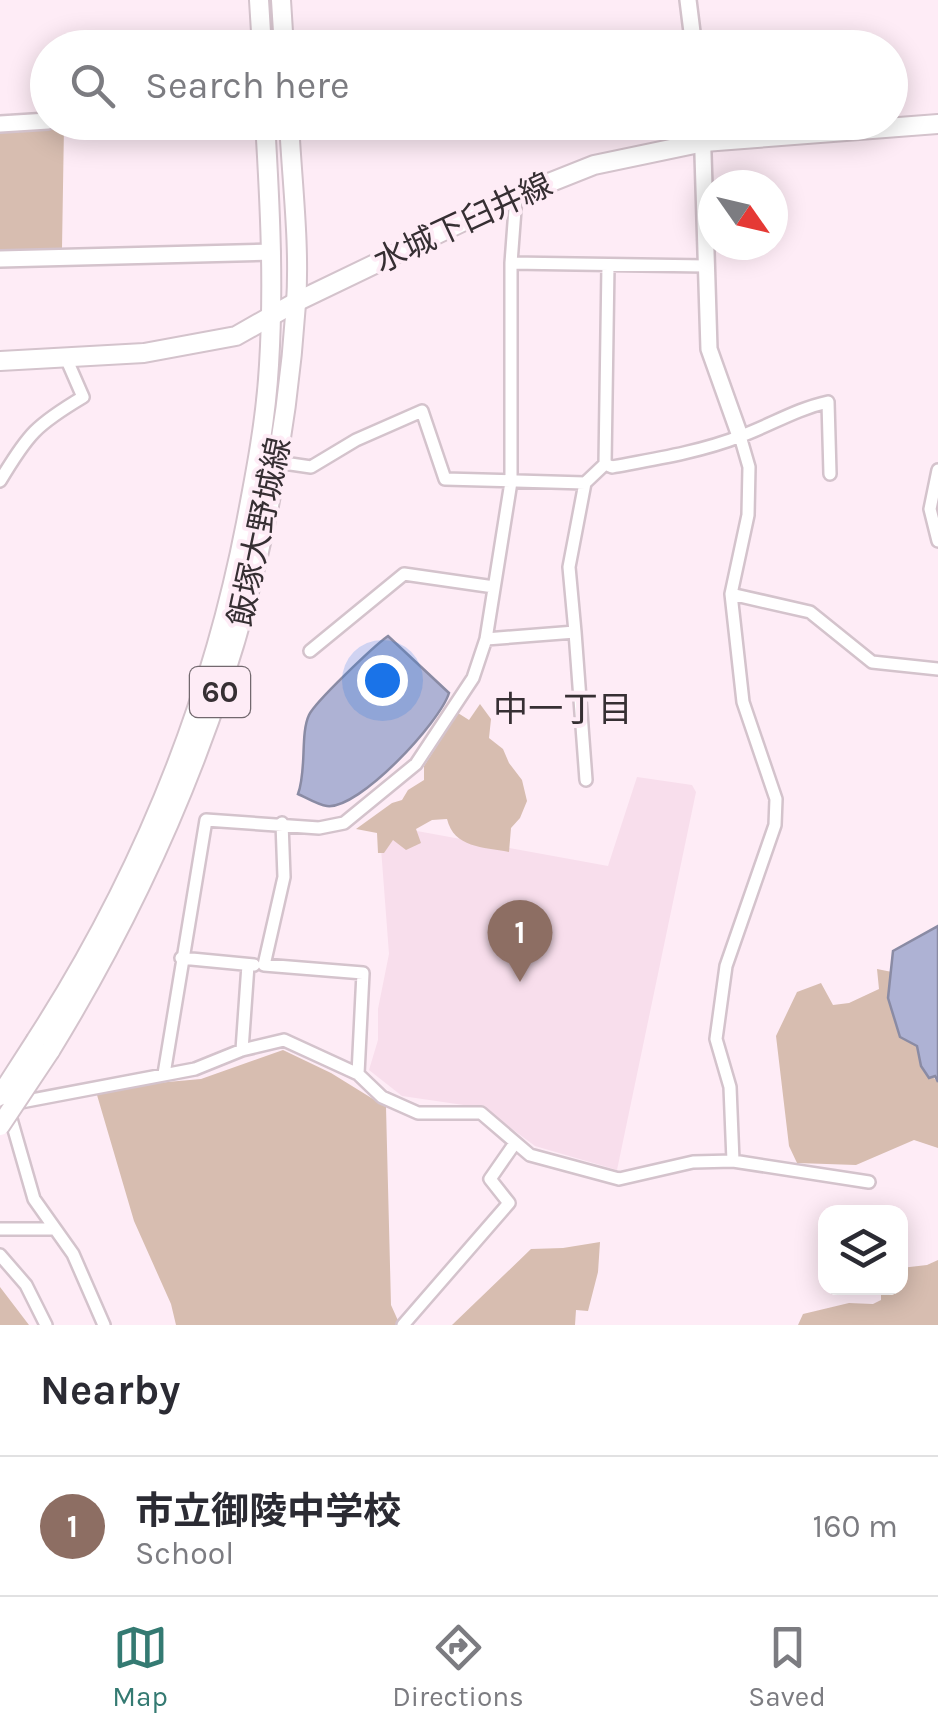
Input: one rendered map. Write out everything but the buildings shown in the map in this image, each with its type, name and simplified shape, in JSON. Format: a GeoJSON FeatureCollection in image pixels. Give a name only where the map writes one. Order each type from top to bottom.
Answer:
{"type":"FeatureCollection","features":[{"type":"Feature","properties":{"kind":"main road"},"geometry":{"type":"LineString","coordinates":[[259,0],[261,30]]}},
{"type":"Feature","properties":{"kind":"main road"},"geometry":{"type":"LineString","coordinates":[[281,0],[283,30]]}},
{"type":"Feature","properties":{"kind":"main road","name":"水城下臼井線"},"geometry":{"type":"LineString","coordinates":[[908,126],[938,124]]}},
{"type":"Feature","properties":{"kind":"main road","name":"飯塚大野城線"},"geometry":{"type":"LineString","coordinates":[[0,1126],[144,844],[204,689],[240,556],[261,448],[271,316],[267,140]]}},
{"type":"Feature","properties":{"kind":"main road","name":"飯塚大野城線"},"geometry":{"type":"LineString","coordinates":[[2,1102],[126,919],[196,764],[232,659],[251,588],[285,421],[296,302],[289,140]]}},
{"type":"Feature","properties":{"kind":"main road","name":"水城下臼井線"},"geometry":{"type":"LineString","coordinates":[[0,360],[144,353],[236,336],[296,302],[516,196],[594,165],[730,140]]}},
{"type":"Feature","properties":{"kind":"street"},"geometry":{"type":"LineString","coordinates":[[688,0],[692,30]]}},
{"type":"Feature","properties":{"kind":"street"},"geometry":{"type":"LineString","coordinates":[[0,124],[30,122]]}},
{"type":"Feature","properties":{"kind":"street"},"geometry":{"type":"LineString","coordinates":[[704,142],[709,349],[748,467],[748,515],[731,594],[743,702],[776,799],[775,824],[726,966],[718,1022],[716,1040],[730,1087],[733,1161]]}},
{"type":"Feature","properties":{"kind":"street"},"geometry":{"type":"LineString","coordinates":[[164,1074],[206,820],[319,828],[344,823],[416,764],[472,678],[486,639],[511,482],[511,263],[516,196]]}},
{"type":"Feature","properties":{"kind":"street"},"geometry":{"type":"LineString","coordinates":[[0,259],[272,252]]}},
{"type":"Feature","properties":{"kind":"street"},"geometry":{"type":"LineString","coordinates":[[511,263],[706,266]]}},
{"type":"Feature","properties":{"kind":"street"},"geometry":{"type":"LineString","coordinates":[[586,780],[569,567],[585,484],[606,464],[608,265]]}},
{"type":"Feature","properties":{"kind":"street"},"geometry":{"type":"LineString","coordinates":[[0,481],[20,446],[40,423],[83,397],[66,358]]}},
{"type":"Feature","properties":{"kind":"street"},"geometry":{"type":"LineString","coordinates":[[606,464],[612,467],[696,450],[828,402],[830,474]]}},
{"type":"Feature","properties":{"kind":"street"},"geometry":{"type":"LineString","coordinates":[[278,462],[311,467],[356,440],[422,411],[446,479],[585,484]]}},
{"type":"Feature","properties":{"kind":"street"},"geometry":{"type":"LineString","coordinates":[[938,470],[930,509],[938,541]]}},
{"type":"Feature","properties":{"kind":"street"},"geometry":{"type":"LineString","coordinates":[[310,650],[404,574],[494,587]]}},
{"type":"Feature","properties":{"kind":"street"},"geometry":{"type":"LineString","coordinates":[[731,594],[810,612],[872,662],[938,669]]}},
{"type":"Feature","properties":{"kind":"street"},"geometry":{"type":"LineString","coordinates":[[486,639],[576,632]]}},
{"type":"Feature","properties":{"kind":"street"},"geometry":{"type":"LineString","coordinates":[[264,965],[284,877],[282,823]]}},
{"type":"Feature","properties":{"kind":"street"},"geometry":{"type":"LineString","coordinates":[[181,958],[363,973],[358,1074]]}},
{"type":"Feature","properties":{"kind":"street"},"geometry":{"type":"LineString","coordinates":[[242,1050],[248,965]]}},
{"type":"Feature","properties":{"kind":"street"},"geometry":{"type":"LineString","coordinates":[[2,1102],[195,1069],[242,1050],[284,1040],[358,1074],[382,1098],[418,1113],[481,1114],[530,1155],[619,1179],[693,1162],[733,1161],[869,1182]]}},
{"type":"Feature","properties":{"kind":"street"},"geometry":{"type":"LineString","coordinates":[[0,1084],[2,1102],[34,1199],[73,1254],[104,1325]]}},
{"type":"Feature","properties":{"kind":"street"},"geometry":{"type":"LineString","coordinates":[[403,1325],[509,1203],[490,1179],[516,1143]]}},
{"type":"Feature","properties":{"kind":"street"},"geometry":{"type":"LineString","coordinates":[[0,1229],[55,1229]]}},
{"type":"Feature","properties":{"kind":"street"},"geometry":{"type":"LineString","coordinates":[[0,1255],[26,1285],[46,1325]]}},
{"type":"Feature","properties":{"kind":"shaded area"},"geometry":{"type":"Polygon","coordinates":[[[30,128],[30,140],[64,140],[62,248],[0,251],[0,129],[30,128]]]}},
{"type":"Feature","properties":{"kind":"shaded area"},"geometry":{"type":"Polygon","coordinates":[[[480,704],[491,719],[489,738],[503,749],[522,780],[527,801],[511,828],[509,852],[463,841],[447,819],[432,820],[416,829],[421,843],[406,850],[393,840],[384,853],[378,853],[377,833],[356,829],[402,800],[408,790],[424,780],[424,766],[458,713],[469,720],[480,704]]]}},
{"type":"Feature","properties":{"kind":"shaded area"},"geometry":{"type":"Polygon","coordinates":[[[637,777],[692,785],[696,792],[617,1170],[535,1146],[484,1108],[402,1096],[369,1070],[378,1040],[378,1009],[389,954],[380,835],[395,827],[608,866],[637,777]]]}},
{"type":"Feature","properties":{"kind":"shaded area"},"geometry":{"type":"Polygon","coordinates":[[[877,969],[892,972],[897,1022],[917,1046],[921,1066],[938,1082],[938,1148],[914,1140],[856,1165],[797,1163],[789,1146],[776,1036],[797,992],[821,983],[833,1005],[849,1003],[879,989],[877,969]]]}},
{"type":"Feature","properties":{"kind":"shaded area"},"geometry":{"type":"Polygon","coordinates":[[[283,1050],[331,1073],[386,1107],[391,1305],[400,1325],[176,1325],[171,1304],[134,1221],[97,1095],[201,1079],[283,1050]]]}},
{"type":"Feature","properties":{"kind":"shaded area"},"geometry":{"type":"Polygon","coordinates":[[[600,1242],[598,1272],[588,1311],[576,1310],[575,1325],[452,1325],[531,1249],[600,1242]]]}},
{"type":"Feature","properties":{"kind":"shaded area"},"geometry":{"type":"Polygon","coordinates":[[[938,1260],[938,1325],[798,1325],[803,1314],[849,1303],[873,1304],[881,1300],[881,1295],[908,1295],[908,1267],[938,1260]]]}},
{"type":"Feature","properties":{"kind":"shaded area"},"geometry":{"type":"Polygon","coordinates":[[[0,1287],[29,1325],[0,1325],[0,1287]]]}},
{"type":"Feature","properties":{"kind":"water"},"geometry":{"type":"Polygon","coordinates":[[[388,636],[449,693],[415,743],[377,780],[341,803],[316,803],[298,794],[309,715],[388,636]]]}},
{"type":"Feature","properties":{"kind":"water"},"geometry":{"type":"Polygon","coordinates":[[[938,926],[938,1082],[935,1076],[929,1078],[921,1066],[917,1046],[900,1037],[888,998],[893,951],[938,926]]]}},
{"type":"Feature","properties":{"kind":"place","name":"市立御陵中学校"},"geometry":{"type":"Point","coordinates":[520,982]}},
{"type":"Feature","properties":{"kind":"district","name":"中一丁目"},"geometry":{"type":"Point","coordinates":[563,709]}}]}
